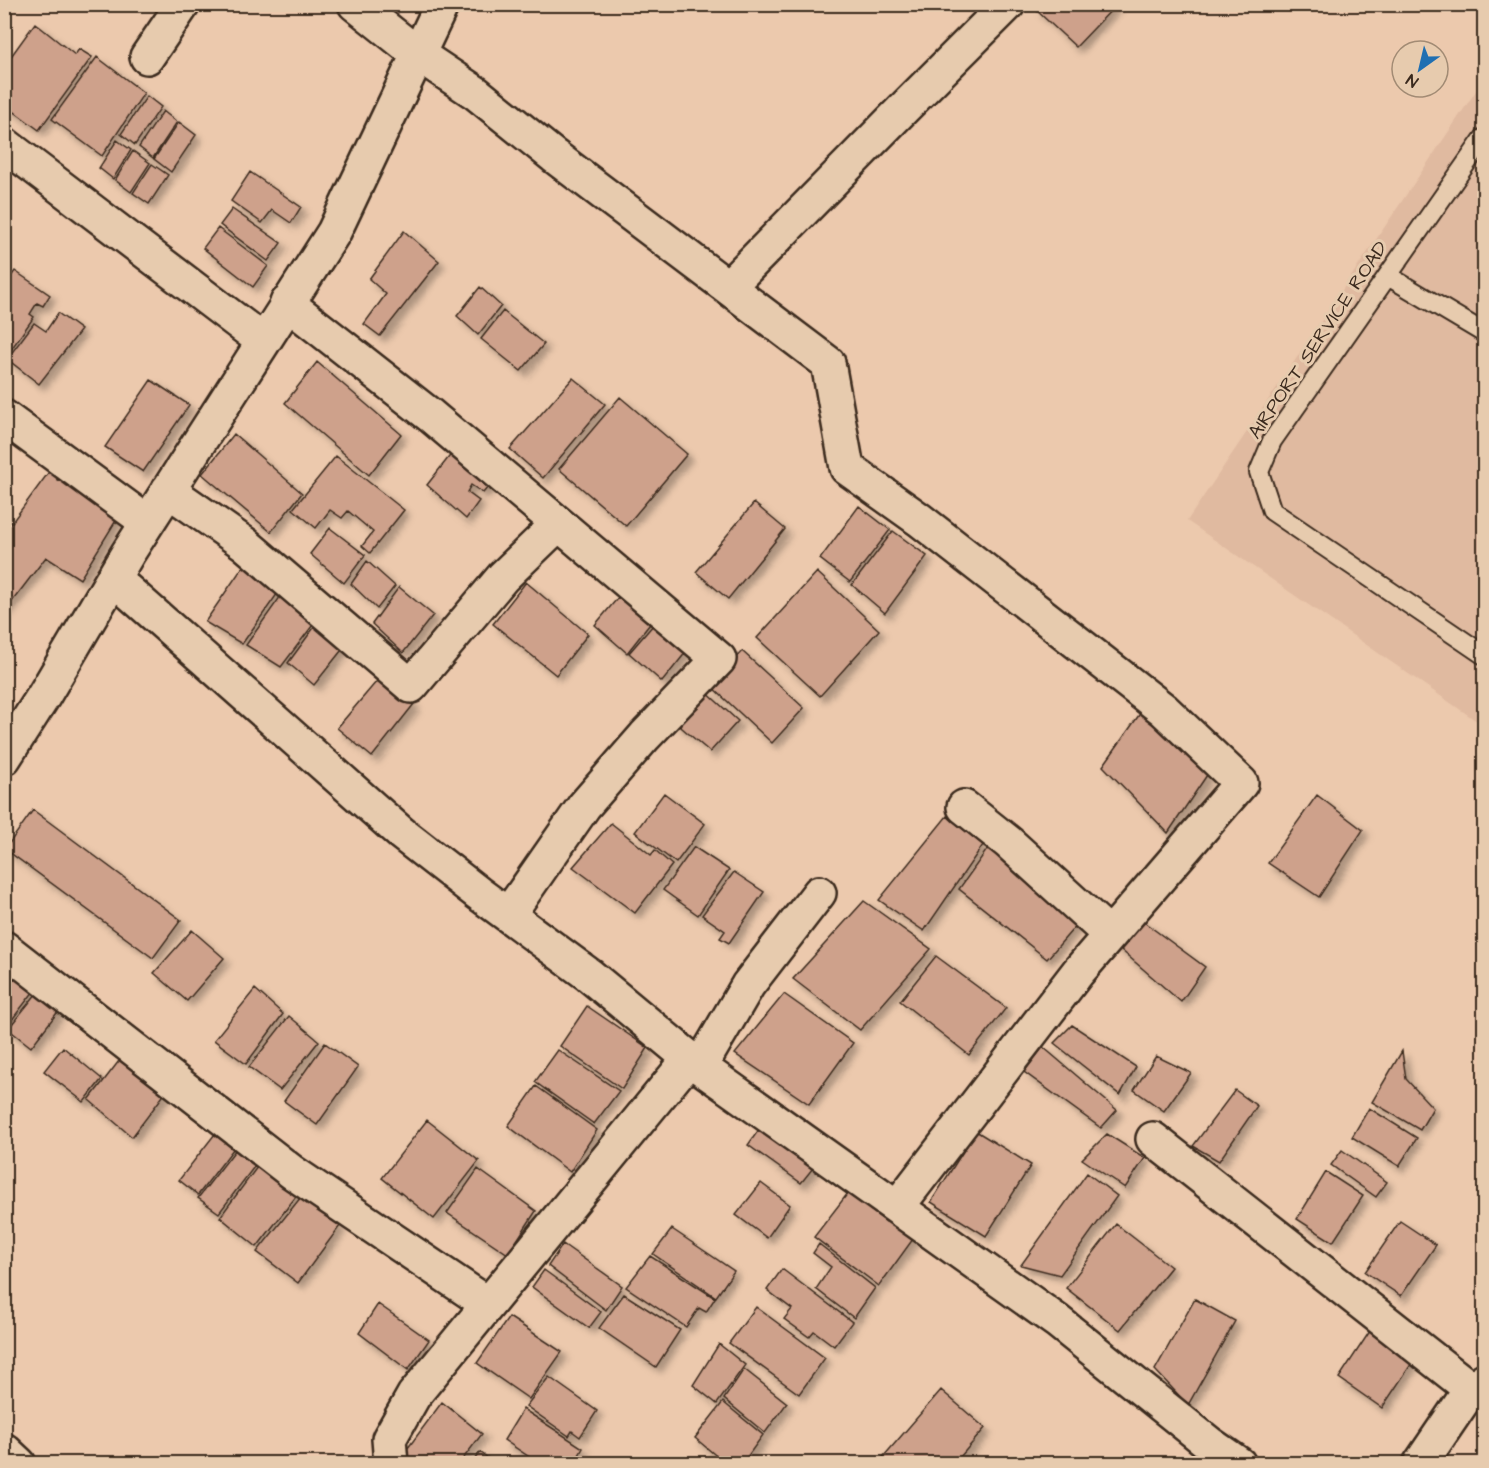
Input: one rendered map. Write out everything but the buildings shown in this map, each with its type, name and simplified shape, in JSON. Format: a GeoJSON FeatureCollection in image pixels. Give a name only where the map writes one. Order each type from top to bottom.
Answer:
{"type":"FeatureCollection","features":[{"type":"Feature","properties":{"kind":"street"},"geometry":{"type":"LineString","coordinates":[[147,57],[183,4]]}},
{"type":"Feature","properties":{"kind":"street"},"geometry":{"type":"LineString","coordinates":[[355,4],[419,56],[476,93],[554,156],[828,363],[847,468],[920,520],[1164,710],[1241,783],[1109,934],[898,1206]]}},
{"type":"Feature","properties":{"kind":"street"},"geometry":{"type":"LineString","coordinates":[[8,745],[147,522],[334,232],[442,4]]}},
{"type":"Feature","properties":{"kind":"street"},"geometry":{"type":"LineString","coordinates":[[729,286],[1008,4]]}},
{"type":"Feature","properties":{"kind":"street"},"geometry":{"type":"LineString","coordinates":[[4,144],[263,341]]}},
{"type":"Feature","properties":{"kind":"street"},"geometry":{"type":"LineString","coordinates":[[287,303],[431,416],[718,659],[645,736],[584,806],[508,915]]}},
{"type":"Feature","properties":{"kind":"street"},"geometry":{"type":"LineString","coordinates":[[4,417],[147,522]]}},
{"type":"Feature","properties":{"kind":"street"},"geometry":{"type":"LineString","coordinates":[[168,490],[246,544],[411,686],[503,577],[558,524]]}},
{"type":"Feature","properties":{"kind":"street"},"geometry":{"type":"LineString","coordinates":[[113,578],[401,833],[589,975],[695,1062],[1057,1321],[1210,1444],[1239,1464]]}},
{"type":"Feature","properties":{"kind":"street"},"geometry":{"type":"LineString","coordinates":[[964,807],[1008,842],[1109,934]]}},
{"type":"Feature","properties":{"kind":"street"},"geometry":{"type":"LineString","coordinates":[[391,1464],[389,1439],[414,1395],[488,1304],[695,1062],[748,985],[819,893]]}},
{"type":"Feature","properties":{"kind":"street"},"geometry":{"type":"LineString","coordinates":[[4,948],[292,1172],[488,1304]]}},
{"type":"Feature","properties":{"kind":"street"},"geometry":{"type":"LineString","coordinates":[[1153,1139],[1478,1384],[1420,1464]]}},
{"type":"Feature","properties":{"kind":"street"},"geometry":{"type":"LineString","coordinates":[[4,1450],[19,1464]]}},
{"type":"Feature","properties":{"kind":"lane","name":"AIRPORT SERVICE ROAD"},"geometry":{"type":"LineString","coordinates":[[1485,138],[1272,441],[1259,472],[1272,512],[1485,655]]}},
{"type":"Feature","properties":{"kind":"lane"},"geometry":{"type":"LineString","coordinates":[[1388,276],[1485,333]]}},
{"type":"Feature","properties":{"kind":"shaded area"},"geometry":{"type":"Polygon","coordinates":[[[1484,79],[1484,726],[1187,521],[1484,79]]]}}]}
